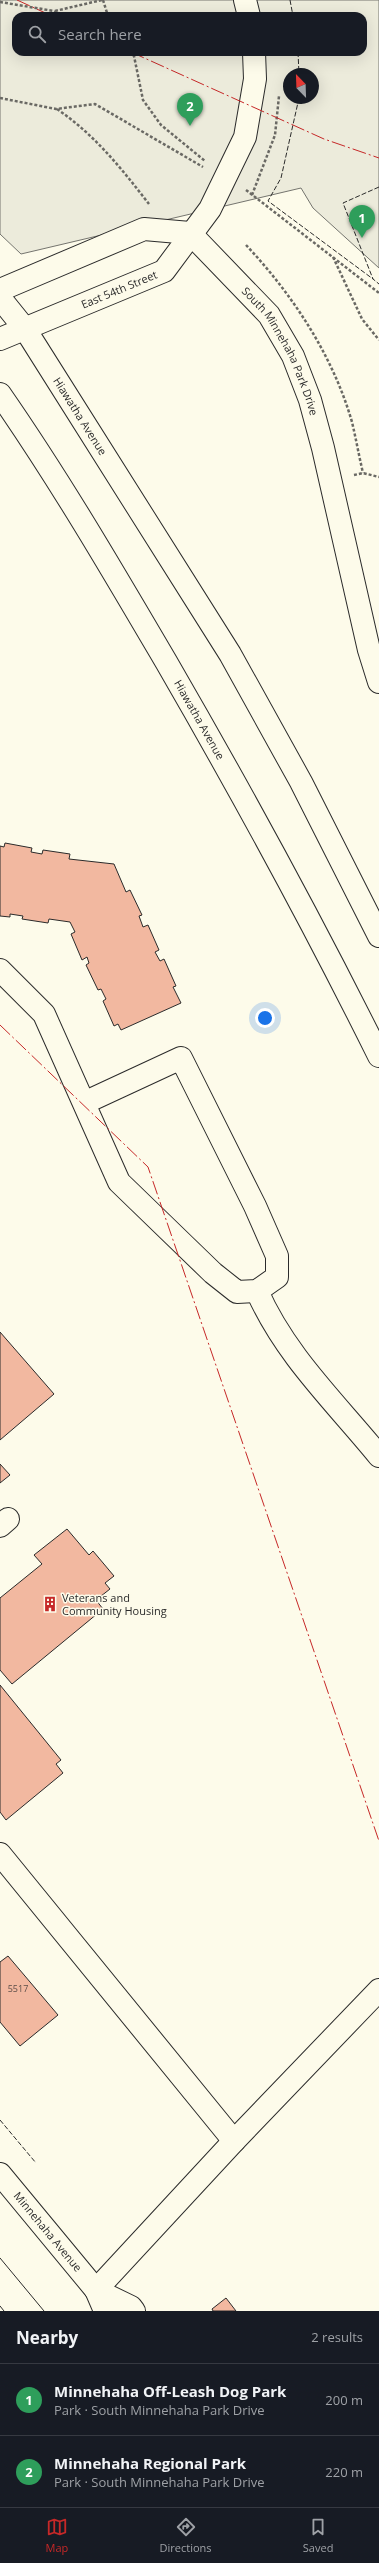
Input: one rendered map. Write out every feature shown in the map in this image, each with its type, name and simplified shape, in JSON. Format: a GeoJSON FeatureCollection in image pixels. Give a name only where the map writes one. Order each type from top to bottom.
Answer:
{"type":"FeatureCollection","features":[{"type":"Feature","properties":{"kind":"main road"},"geometry":{"type":"LineString","coordinates":[[245,0],[249,12]]}},
{"type":"Feature","properties":{"kind":"main road"},"geometry":{"type":"LineString","coordinates":[[0,290],[144,229],[190,233],[210,209],[227,177],[245,136],[255,79],[254,56]]}},
{"type":"Feature","properties":{"kind":"main road","name":"East 54th Street"},"geometry":{"type":"LineString","coordinates":[[0,339],[164,271],[190,233]]}},
{"type":"Feature","properties":{"kind":"main road","name":"South Minnehaha Park Drive"},"geometry":{"type":"LineString","coordinates":[[190,233],[268,315],[293,356],[310,400],[369,650],[379,682]]}},
{"type":"Feature","properties":{"kind":"main road","name":"Hiawatha Avenue"},"geometry":{"type":"LineString","coordinates":[[0,298],[25,329],[230,654],[301,782],[379,936]]}},
{"type":"Feature","properties":{"kind":"main road","name":"Hiawatha Avenue"},"geometry":{"type":"LineString","coordinates":[[0,394],[52,470],[217,750],[322,941],[379,1056]]}},
{"type":"Feature","properties":{"kind":"main road"},"geometry":{"type":"LineString","coordinates":[[0,970],[44,1014],[119,1182],[213,1273],[237,1292],[257,1291],[277,1277],[277,1256],[255,1206],[181,1058],[84,1103]]}},
{"type":"Feature","properties":{"kind":"main road"},"geometry":{"type":"LineString","coordinates":[[257,1291],[270,1321],[295,1357],[379,1456]]}},
{"type":"Feature","properties":{"kind":"main road"},"geometry":{"type":"LineString","coordinates":[[0,1854],[234,2141]]}},
{"type":"Feature","properties":{"kind":"main road"},"geometry":{"type":"LineString","coordinates":[[96,2290],[234,2141],[379,1990]]}},
{"type":"Feature","properties":{"kind":"main road","name":"Minnehaha Avenue"},"geometry":{"type":"LineString","coordinates":[[0,2174],[96,2290],[105,2311]]}},
{"type":"Feature","properties":{"kind":"main road","name":"Minnehaha Avenue"},"geometry":{"type":"LineString","coordinates":[[96,2290],[131,2307],[134,2311]]}},
{"type":"Feature","properties":{"kind":"path"},"geometry":{"type":"LineString","coordinates":[[0,2],[54,11],[102,0],[106,12]]}},
{"type":"Feature","properties":{"kind":"path"},"geometry":{"type":"LineString","coordinates":[[134,56],[142,100],[160,125],[332,255],[379,293]]}},
{"type":"Feature","properties":{"kind":"path"},"geometry":{"type":"LineString","coordinates":[[0,98],[56,109],[94,104],[192,163],[227,177]]}},
{"type":"Feature","properties":{"kind":"path"},"geometry":{"type":"LineString","coordinates":[[56,109],[82,126],[105,150],[151,207]]}},
{"type":"Feature","properties":{"kind":"path"},"geometry":{"type":"LineString","coordinates":[[332,255],[362,319],[379,340]]}},
{"type":"Feature","properties":{"kind":"path"},"geometry":{"type":"LineString","coordinates":[[332,373],[352,422],[363,473]]}},
{"type":"Feature","properties":{"kind":"path"},"geometry":{"type":"LineString","coordinates":[[355,475],[363,473],[379,477]]}},
{"type":"Feature","properties":{"kind":"shaded area"},"geometry":{"type":"Polygon","coordinates":[[[0,0],[379,0],[379,268],[313,208],[301,188],[21,254],[0,234],[0,0]]]}},
{"type":"Feature","properties":{"kind":"building"},"geometry":{"type":"Polygon","coordinates":[[[5,843],[32,848],[31,852],[42,854],[43,850],[70,854],[69,859],[114,864],[126,892],[130,890],[142,915],[139,916],[143,927],[148,925],[159,950],[155,952],[160,961],[164,959],[176,986],[173,987],[181,1003],[121,1030],[118,1024],[114,1026],[103,1001],[106,999],[101,989],[98,990],[86,965],[89,963],[87,957],[82,960],[71,934],[75,932],[70,922],[49,919],[48,923],[22,919],[23,916],[10,914],[10,917],[0,916],[0,846],[4,847],[5,843]]]}},
{"type":"Feature","properties":{"kind":"building"},"geometry":{"type":"Polygon","coordinates":[[[0,1332],[54,1394],[0,1440],[0,1332]]]}},
{"type":"Feature","properties":{"kind":"building"},"geometry":{"type":"Polygon","coordinates":[[[0,1464],[10,1475],[0,1483],[0,1464]]]}},
{"type":"Feature","properties":{"kind":"building","name":"Veterans and Community Housing"},"geometry":{"type":"Polygon","coordinates":[[[67,1529],[89,1555],[93,1551],[114,1576],[105,1583],[110,1589],[96,1600],[103,1609],[12,1684],[0,1670],[0,1598],[42,1564],[34,1555],[67,1529]]]}},
{"type":"Feature","properties":{"kind":"building"},"geometry":{"type":"Polygon","coordinates":[[[0,1685],[61,1760],[56,1764],[63,1773],[6,1820],[0,1812],[0,1685]]]}},
{"type":"Feature","properties":{"kind":"building"},"geometry":{"type":"Polygon","coordinates":[[[8,1956],[58,2015],[20,2046],[0,2022],[0,1962],[8,1956]]]}},
{"type":"Feature","properties":{"kind":"building"},"geometry":{"type":"Polygon","coordinates":[[[226,2298],[236,2311],[213,2311],[212,2309],[226,2298]]]}},
{"type":"Feature","properties":{"kind":"tram line"},"geometry":{"type":"LineString","coordinates":[[0,2258],[44,2311]]}},
{"type":"Feature","properties":{"kind":"tram line"},"geometry":{"type":"LineString","coordinates":[[0,2306],[4,2311]]}},
{"type":"Feature","properties":{"kind":"fence"},"geometry":{"type":"LineString","coordinates":[[290,0],[292,12]]}},
{"type":"Feature","properties":{"kind":"fence"},"geometry":{"type":"LineString","coordinates":[[298,56],[299,68]]}},
{"type":"Feature","properties":{"kind":"fence"},"geometry":{"type":"LineString","coordinates":[[298,104],[281,178],[268,201],[373,279]]}},
{"type":"Feature","properties":{"kind":"fence"},"geometry":{"type":"LineString","coordinates":[[379,187],[343,203],[373,279],[379,284]]}},
{"type":"Feature","properties":{"kind":"fence"},"geometry":{"type":"LineString","coordinates":[[0,2120],[36,2163]]}},
{"type":"Feature","properties":{"kind":"power"},"geometry":{"type":"LineString","coordinates":[[17,0],[43,12]]}},
{"type":"Feature","properties":{"kind":"power"},"geometry":{"type":"LineString","coordinates":[[140,56],[324,139],[379,158]]}},
{"type":"Feature","properties":{"kind":"power"},"geometry":{"type":"LineString","coordinates":[[0,1025],[148,1167],[379,1841]]}},
{"type":"Feature","properties":{"kind":"place","name":"Minnehaha Regional Park"},"geometry":{"type":"Point","coordinates":[190,126]}},
{"type":"Feature","properties":{"kind":"place","name":"Minnehaha Off-Leash Dog Park"},"geometry":{"type":"Point","coordinates":[362,238]}},
{"type":"Feature","properties":{"kind":"place","name":"Veterans and Community Housing"},"geometry":{"type":"Point","coordinates":[50,1604]}}]}
